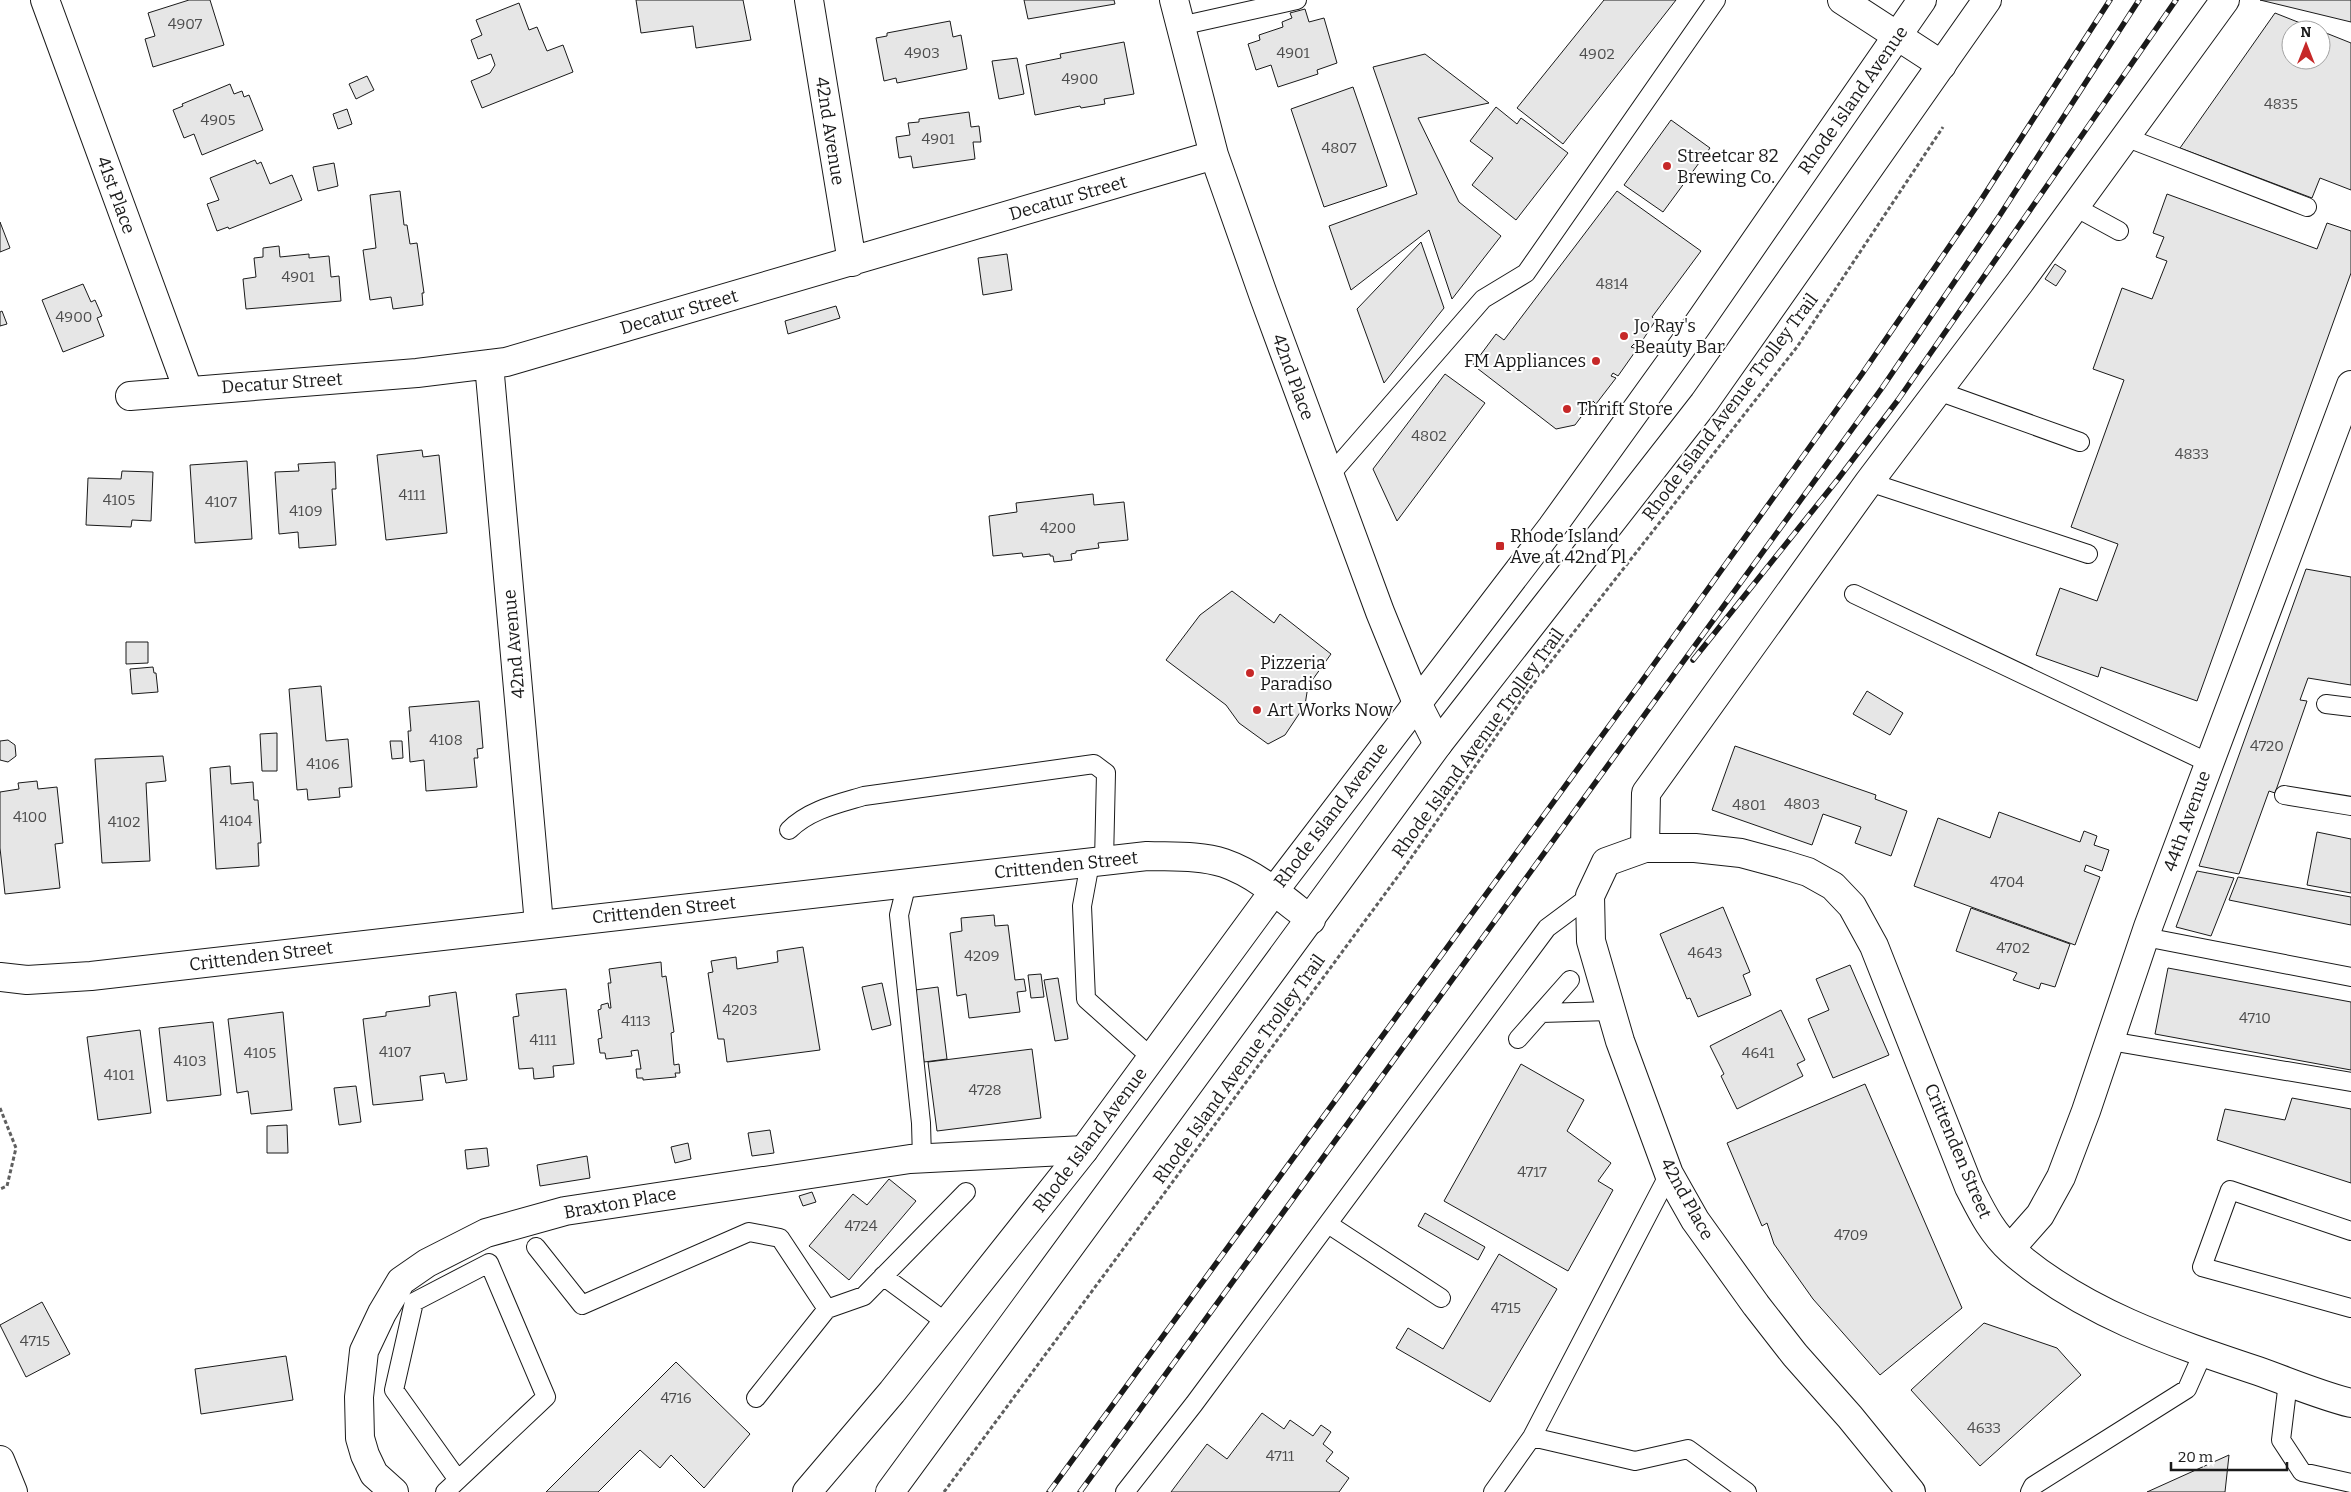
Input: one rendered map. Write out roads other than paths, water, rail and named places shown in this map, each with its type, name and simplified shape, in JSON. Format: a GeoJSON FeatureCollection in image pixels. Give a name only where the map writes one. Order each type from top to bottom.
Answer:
{"type":"FeatureCollection","features":[{"type":"Feature","properties":{"kind":"street","name":"41st Place"},"geometry":{"type":"LineString","coordinates":[[45,0],[188,390]]}},
{"type":"Feature","properties":{"kind":"street","name":"42nd Avenue"},"geometry":{"type":"LineString","coordinates":[[809,0],[852,262]]}},
{"type":"Feature","properties":{"kind":"street","name":"42nd Place"},"geometry":{"type":"LineString","coordinates":[[1174,0],[1214,155],[1380,612],[1416,703],[1438,744]]}},
{"type":"Feature","properties":{"kind":"street"},"geometry":{"type":"LineString","coordinates":[[1842,0],[1942,65]]}},
{"type":"Feature","properties":{"kind":"street","name":"Rhode Island Avenue"},"geometry":{"type":"LineString","coordinates":[[807,1492],[948,1323],[1084,1150],[1274,891],[1552,527],[1696,328],[1922,0]]}},
{"type":"Feature","properties":{"kind":"street"},"geometry":{"type":"LineString","coordinates":[[890,1492],[1311,920],[1438,744],[1704,403],[1988,0]]}},
{"type":"Feature","properties":{"kind":"street"},"geometry":{"type":"LineString","coordinates":[[1645,848],[1646,793],[1869,482],[2075,207],[2225,0]]}},
{"type":"Feature","properties":{"kind":"street","name":"Decatur Street"},"geometry":{"type":"LineString","coordinates":[[130,396],[417,373],[506,362],[1214,155]]}},
{"type":"Feature","properties":{"kind":"street","name":"42nd Avenue"},"geometry":{"type":"LineString","coordinates":[[490,364],[539,924]]}},
{"type":"Feature","properties":{"kind":"street","name":"44th Avenue"},"geometry":{"type":"LineString","coordinates":[[2010,1249],[2040,1215],[2061,1177],[2145,937],[2351,385]]}},
{"type":"Feature","properties":{"kind":"street","name":"42nd Place"},"geometry":{"type":"LineString","coordinates":[[1645,848],[1606,862],[1590,896],[1591,941],[1610,1011],[1669,1174],[1695,1220],[1756,1305],[1795,1355],[1850,1417],[1911,1492]]}},
{"type":"Feature","properties":{"kind":"street","name":"Crittenden Street"},"geometry":{"type":"LineString","coordinates":[[1645,848],[1695,848],[1741,853],[1782,864],[1808,872],[1833,886],[1852,906],[1874,946],[1969,1187],[1986,1222],[2010,1249],[2053,1283],[2098,1308],[2164,1339],[2351,1403]]}},
{"type":"Feature","properties":{"kind":"street","name":"Crittenden Street"},"geometry":{"type":"LineString","coordinates":[[0,977],[27,980],[91,976],[1147,856],[1193,857],[1223,863],[1241,870],[1274,891],[1311,920]]}},
{"type":"Feature","properties":{"kind":"street","name":"Braxton Place"},"geometry":{"type":"LineString","coordinates":[[394,1492],[374,1474],[364,1455],[360,1438],[359,1397],[364,1351],[382,1313],[401,1282],[427,1263],[486,1233],[565,1212],[922,1159],[1084,1150]]}},
{"type":"Feature","properties":{"kind":"street"},"geometry":{"type":"LineString","coordinates":[[0,1460],[13,1492]]}},
{"type":"Feature","properties":{"kind":"lane"},"geometry":{"type":"LineString","coordinates":[[1180,26],[1298,0]]}},
{"type":"Feature","properties":{"kind":"lane"},"geometry":{"type":"LineString","coordinates":[[1330,475],[1483,299],[1526,273],[1716,0]]}},
{"type":"Feature","properties":{"kind":"lane"},"geometry":{"type":"LineString","coordinates":[[2125,137],[2308,207]]}},
{"type":"Feature","properties":{"kind":"lane"},"geometry":{"type":"LineString","coordinates":[[2075,207],[2119,231]]}},
{"type":"Feature","properties":{"kind":"lane"},"geometry":{"type":"LineString","coordinates":[[1938,391],[2080,442]]}},
{"type":"Feature","properties":{"kind":"lane"},"geometry":{"type":"LineString","coordinates":[[1869,482],[2088,554]]}},
{"type":"Feature","properties":{"kind":"lane"},"geometry":{"type":"LineString","coordinates":[[1854,594],[2209,763]]}},
{"type":"Feature","properties":{"kind":"lane"},"geometry":{"type":"LineString","coordinates":[[2326,704],[2351,707]]}},
{"type":"Feature","properties":{"kind":"lane"},"geometry":{"type":"LineString","coordinates":[[789,830],[798,821],[830,805],[864,796],[1094,764],[1106,773],[1097,862],[1082,906],[1086,1000],[1152,1058]]}},
{"type":"Feature","properties":{"kind":"lane"},"geometry":{"type":"LineString","coordinates":[[2284,795],[2351,806]]}},
{"type":"Feature","properties":{"kind":"lane"},"geometry":{"type":"LineString","coordinates":[[907,883],[899,915],[921,1123],[922,1159]]}},
{"type":"Feature","properties":{"kind":"lane"},"geometry":{"type":"LineString","coordinates":[[1125,1492],[1200,1396],[1547,928],[1590,896]]}},
{"type":"Feature","properties":{"kind":"lane"},"geometry":{"type":"LineString","coordinates":[[2145,937],[2351,977]]}},
{"type":"Feature","properties":{"kind":"lane"},"geometry":{"type":"LineString","coordinates":[[1518,1039],[1570,980]]}},
{"type":"Feature","properties":{"kind":"lane"},"geometry":{"type":"LineString","coordinates":[[1541,1013],[1610,1011]]}},
{"type":"Feature","properties":{"kind":"lane"},"geometry":{"type":"LineString","coordinates":[[2110,1041],[2351,1082]]}},
{"type":"Feature","properties":{"kind":"lane"},"geometry":{"type":"LineString","coordinates":[[1493,1492],[1532,1437],[1669,1174]]}},
{"type":"Feature","properties":{"kind":"lane"},"geometry":{"type":"LineString","coordinates":[[2351,1231],[2230,1190],[2202,1267],[2351,1308]]}},
{"type":"Feature","properties":{"kind":"lane"},"geometry":{"type":"LineString","coordinates":[[756,1398],[826,1309],[864,1296],[966,1192]]}},
{"type":"Feature","properties":{"kind":"lane"},"geometry":{"type":"LineString","coordinates":[[1328,1224],[1441,1298]]}},
{"type":"Feature","properties":{"kind":"lane"},"geometry":{"type":"LineString","coordinates":[[536,1247],[582,1305],[749,1232],[780,1238],[826,1309]]}},
{"type":"Feature","properties":{"kind":"lane"},"geometry":{"type":"LineString","coordinates":[[445,1492],[458,1480],[546,1397],[489,1263],[414,1302],[394,1390],[458,1480]]}},
{"type":"Feature","properties":{"kind":"lane"},"geometry":{"type":"LineString","coordinates":[[883,1276],[948,1323]]}},
{"type":"Feature","properties":{"kind":"lane"},"geometry":{"type":"LineString","coordinates":[[2030,1492],[2033,1486],[2187,1389],[2203,1353]]}},
{"type":"Feature","properties":{"kind":"lane"},"geometry":{"type":"LineString","coordinates":[[2288,1382],[2281,1440],[2302,1472],[2351,1483]]}},
{"type":"Feature","properties":{"kind":"lane"},"geometry":{"type":"LineString","coordinates":[[1532,1437],[1635,1461],[1688,1449],[1747,1492]]}},
{"type":"Feature","properties":{"kind":"railway"},"geometry":{"type":"LineString","coordinates":[[1049,1492],[1639,685],[1862,374],[1981,200],[2110,0]]}},
{"type":"Feature","properties":{"kind":"railway"},"geometry":{"type":"LineString","coordinates":[[1080,1492],[1882,388],[2000,215],[2139,0]]}},
{"type":"Feature","properties":{"kind":"railway"},"geometry":{"type":"LineString","coordinates":[[1693,660],[1838,479],[1898,400],[2176,0]]}},
{"type":"Feature","properties":{"kind":"place","name":"Streetcar 82 Brewing Co."},"geometry":{"type":"Point","coordinates":[1667,166]}},
{"type":"Feature","properties":{"kind":"place","name":"Jo Ray's Beauty Bar"},"geometry":{"type":"Point","coordinates":[1624,336]}},
{"type":"Feature","properties":{"kind":"place","name":"FM Appliances"},"geometry":{"type":"Point","coordinates":[1596,361]}},
{"type":"Feature","properties":{"kind":"place","name":"Thrift Store"},"geometry":{"type":"Point","coordinates":[1567,409]}},
{"type":"Feature","properties":{"kind":"place","name":"Rhode Island Ave at 42nd Pl"},"geometry":{"type":"Point","coordinates":[1500,546]}},
{"type":"Feature","properties":{"kind":"place","name":"Pizzeria Paradiso"},"geometry":{"type":"Point","coordinates":[1250,673]}},
{"type":"Feature","properties":{"kind":"place","name":"Art Works Now"},"geometry":{"type":"Point","coordinates":[1257,710]}}]}
